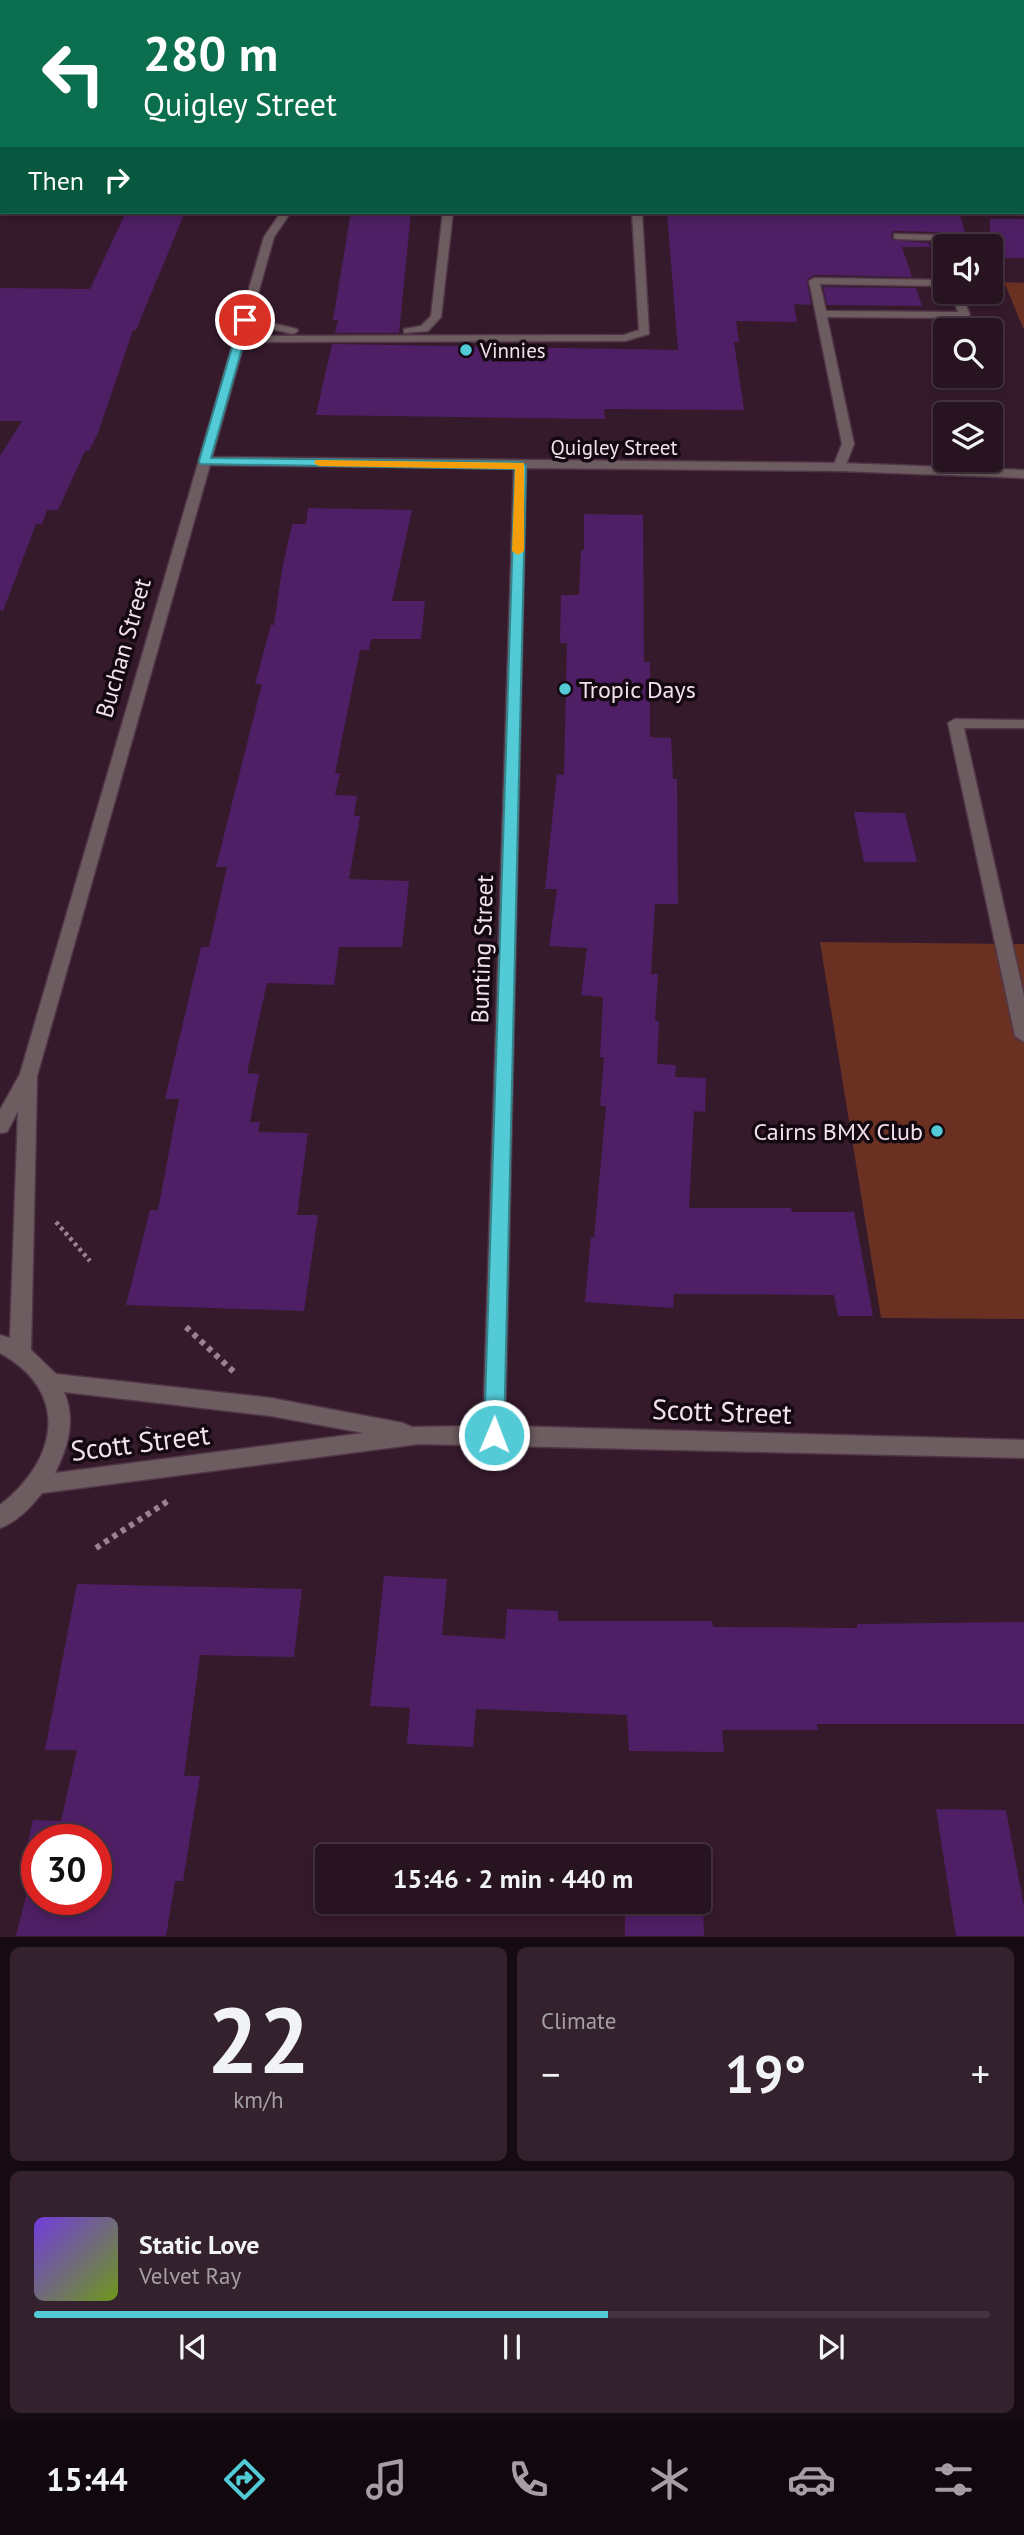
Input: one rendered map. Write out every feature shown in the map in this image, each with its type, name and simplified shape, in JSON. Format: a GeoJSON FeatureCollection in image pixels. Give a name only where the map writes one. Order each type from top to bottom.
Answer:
{"type":"FeatureCollection","features":[{"type":"Feature","properties":{"kind":"street","name":"Buchan Street"},"geometry":{"type":"LineString","coordinates":[[268,214],[269,237]]}},
{"type":"Feature","properties":{"kind":"street","name":"Buchan Street"},"geometry":{"type":"LineString","coordinates":[[10,1348],[29,1074],[269,237],[285,214]]}},
{"type":"Feature","properties":{"kind":"street"},"geometry":{"type":"LineString","coordinates":[[434,323],[448,214]]}},
{"type":"Feature","properties":{"kind":"street"},"geometry":{"type":"LineString","coordinates":[[240,340],[625,338],[645,331],[637,214]]}},
{"type":"Feature","properties":{"kind":"street"},"geometry":{"type":"LineString","coordinates":[[897,236],[933,237]]}},
{"type":"Feature","properties":{"kind":"street"},"geometry":{"type":"LineString","coordinates":[[839,467],[848,444],[814,281],[933,283]]}},
{"type":"Feature","properties":{"kind":"street"},"geometry":{"type":"LineString","coordinates":[[822,314],[965,315],[961,304]]}},
{"type":"Feature","properties":{"kind":"street"},"geometry":{"type":"LineString","coordinates":[[245,320],[296,331],[408,331],[424,329],[434,323]]}},
{"type":"Feature","properties":{"kind":"street"},"geometry":{"type":"LineString","coordinates":[[434,323],[450,335],[470,339]]}},
{"type":"Feature","properties":{"kind":"street","name":"Quigley Street"},"geometry":{"type":"LineString","coordinates":[[204,461],[839,467],[1024,474]]}},
{"type":"Feature","properties":{"kind":"street","name":"Bunting Street"},"geometry":{"type":"LineString","coordinates":[[494,1435],[520,465]]}},
{"type":"Feature","properties":{"kind":"street"},"geometry":{"type":"LineString","coordinates":[[1024,724],[955,723],[1024,1036]]}},
{"type":"Feature","properties":{"kind":"street","name":"Buchan Street"},"geometry":{"type":"LineString","coordinates":[[0,1128],[29,1074]]}},
{"type":"Feature","properties":{"kind":"street"},"geometry":{"type":"LineString","coordinates":[[0,1518],[36,1485],[51,1461],[60,1432],[58,1401],[50,1382],[36,1365],[10,1348]]}},
{"type":"Feature","properties":{"kind":"street","name":"Scott Street"},"geometry":{"type":"LineString","coordinates":[[50,1382],[271,1407],[419,1435]]}},
{"type":"Feature","properties":{"kind":"street","name":"Scott Street"},"geometry":{"type":"LineString","coordinates":[[36,1485],[419,1435],[1024,1449]]}},
{"type":"Feature","properties":{"kind":"path"},"geometry":{"type":"LineString","coordinates":[[186,1327],[271,1407]]}},
{"type":"Feature","properties":{"kind":"path"},"geometry":{"type":"LineString","coordinates":[[138,1452],[156,1413]]}},
{"type":"Feature","properties":{"kind":"path"},"geometry":{"type":"LineString","coordinates":[[96,1548],[174,1497]]}},
{"type":"Feature","properties":{"kind":"shaded area"},"geometry":{"type":"Polygon","coordinates":[[[1004,282],[1024,283],[1024,330],[1004,282]]]}},
{"type":"Feature","properties":{"kind":"shaded area","name":"Cairns BMX Club"},"geometry":{"type":"Polygon","coordinates":[[[820,942],[1024,944],[1024,1319],[881,1318],[820,942]]]}},
{"type":"Feature","properties":{"kind":"building"},"geometry":{"type":"Polygon","coordinates":[[[125,214],[184,214],[136,330],[133,330],[98,433],[89,451],[85,451],[58,510],[47,510],[42,524],[36,524],[3,611],[0,610],[0,456],[22,421],[0,421],[0,288],[90,289],[125,214]]]}},
{"type":"Feature","properties":{"kind":"building"},"geometry":{"type":"Polygon","coordinates":[[[351,214],[411,214],[399,333],[335,333],[338,320],[333,320],[351,214]]]}},
{"type":"Feature","properties":{"kind":"building"},"geometry":{"type":"Polygon","coordinates":[[[667,214],[960,214],[965,234],[894,231],[891,234],[893,240],[929,243],[931,247],[902,247],[912,277],[814,275],[807,280],[811,305],[794,304],[797,322],[736,321],[739,342],[734,342],[744,410],[604,409],[605,419],[316,415],[332,344],[678,350],[667,214]]]}},
{"type":"Feature","properties":{"kind":"building"},"geometry":{"type":"Polygon","coordinates":[[[990,219],[1024,219],[1024,258],[1003,258],[1003,234],[990,234],[990,219]]]}},
{"type":"Feature","properties":{"kind":"building"},"geometry":{"type":"Polygon","coordinates":[[[823,287],[916,288],[922,306],[827,305],[823,287]]]}},
{"type":"Feature","properties":{"kind":"building"},"geometry":{"type":"Polygon","coordinates":[[[308,508],[412,510],[392,601],[425,601],[421,639],[371,639],[369,650],[360,650],[335,773],[340,773],[335,795],[357,796],[354,816],[360,816],[349,879],[409,881],[402,947],[339,947],[334,985],[267,983],[247,1073],[259,1074],[250,1122],[260,1122],[258,1132],[308,1133],[297,1215],[318,1215],[304,1311],[126,1305],[150,1210],[158,1210],[179,1099],[165,1099],[201,947],[209,947],[227,867],[216,867],[262,684],[255,684],[271,625],[274,625],[292,524],[306,524],[308,508]]]}},
{"type":"Feature","properties":{"kind":"building"},"geometry":{"type":"Polygon","coordinates":[[[584,514],[643,515],[644,662],[650,662],[650,737],[671,738],[673,779],[677,779],[678,904],[655,904],[651,974],[658,974],[655,1021],[659,1021],[657,1064],[676,1065],[675,1077],[706,1078],[705,1112],[694,1111],[689,1208],[791,1208],[792,1212],[854,1212],[873,1316],[838,1316],[834,1295],[674,1294],[673,1308],[585,1302],[591,1237],[594,1238],[606,1106],[600,1106],[604,1057],[600,1057],[603,997],[581,995],[587,948],[549,946],[557,889],[545,889],[557,774],[564,775],[567,643],[560,643],[561,595],[579,595],[581,550],[584,550],[584,514]]]}},
{"type":"Feature","properties":{"kind":"building"},"geometry":{"type":"Polygon","coordinates":[[[854,812],[905,813],[917,862],[864,862],[854,812]]]}},
{"type":"Feature","properties":{"kind":"building"},"geometry":{"type":"Polygon","coordinates":[[[384,1576],[447,1579],[442,1635],[505,1639],[507,1609],[558,1611],[558,1621],[712,1621],[713,1627],[857,1628],[857,1624],[1024,1622],[1024,1724],[817,1724],[818,1730],[722,1730],[724,1752],[629,1751],[627,1715],[476,1709],[473,1747],[407,1744],[410,1708],[370,1706],[384,1576]]]}},
{"type":"Feature","properties":{"kind":"building"},"geometry":{"type":"Polygon","coordinates":[[[77,1584],[302,1589],[294,1657],[200,1655],[184,1776],[200,1776],[183,1881],[175,1881],[166,1936],[16,1936],[21,1915],[112,1915],[112,1824],[32,1824],[33,1820],[61,1821],[77,1750],[45,1750],[77,1584]]]}},
{"type":"Feature","properties":{"kind":"building"},"geometry":{"type":"Polygon","coordinates":[[[936,1809],[1006,1810],[1024,1907],[1024,1936],[956,1936],[936,1809]]]}},
{"type":"Feature","properties":{"kind":"building"},"geometry":{"type":"Polygon","coordinates":[[[625,1914],[703,1914],[704,1936],[625,1936],[625,1914]]]}},
{"type":"Feature","properties":{"kind":"slow traffic"},"geometry":{"type":"LineString","coordinates":[[319,463],[520,465],[518,551]]}},
{"type":"Feature","properties":{"kind":"place","name":"Vinnies"},"geometry":{"type":"Point","coordinates":[466,350]}},
{"type":"Feature","properties":{"kind":"place","name":"Tropic Days"},"geometry":{"type":"Point","coordinates":[565,689]}},
{"type":"Feature","properties":{"kind":"place","name":"Cairns BMX Club"},"geometry":{"type":"Point","coordinates":[937,1131]}},
{"type":"Feature","properties":{"kind":"route"},"geometry":{"type":"LineString","coordinates":[[245,320],[204,461],[520,465],[494,1435]]}}]}
